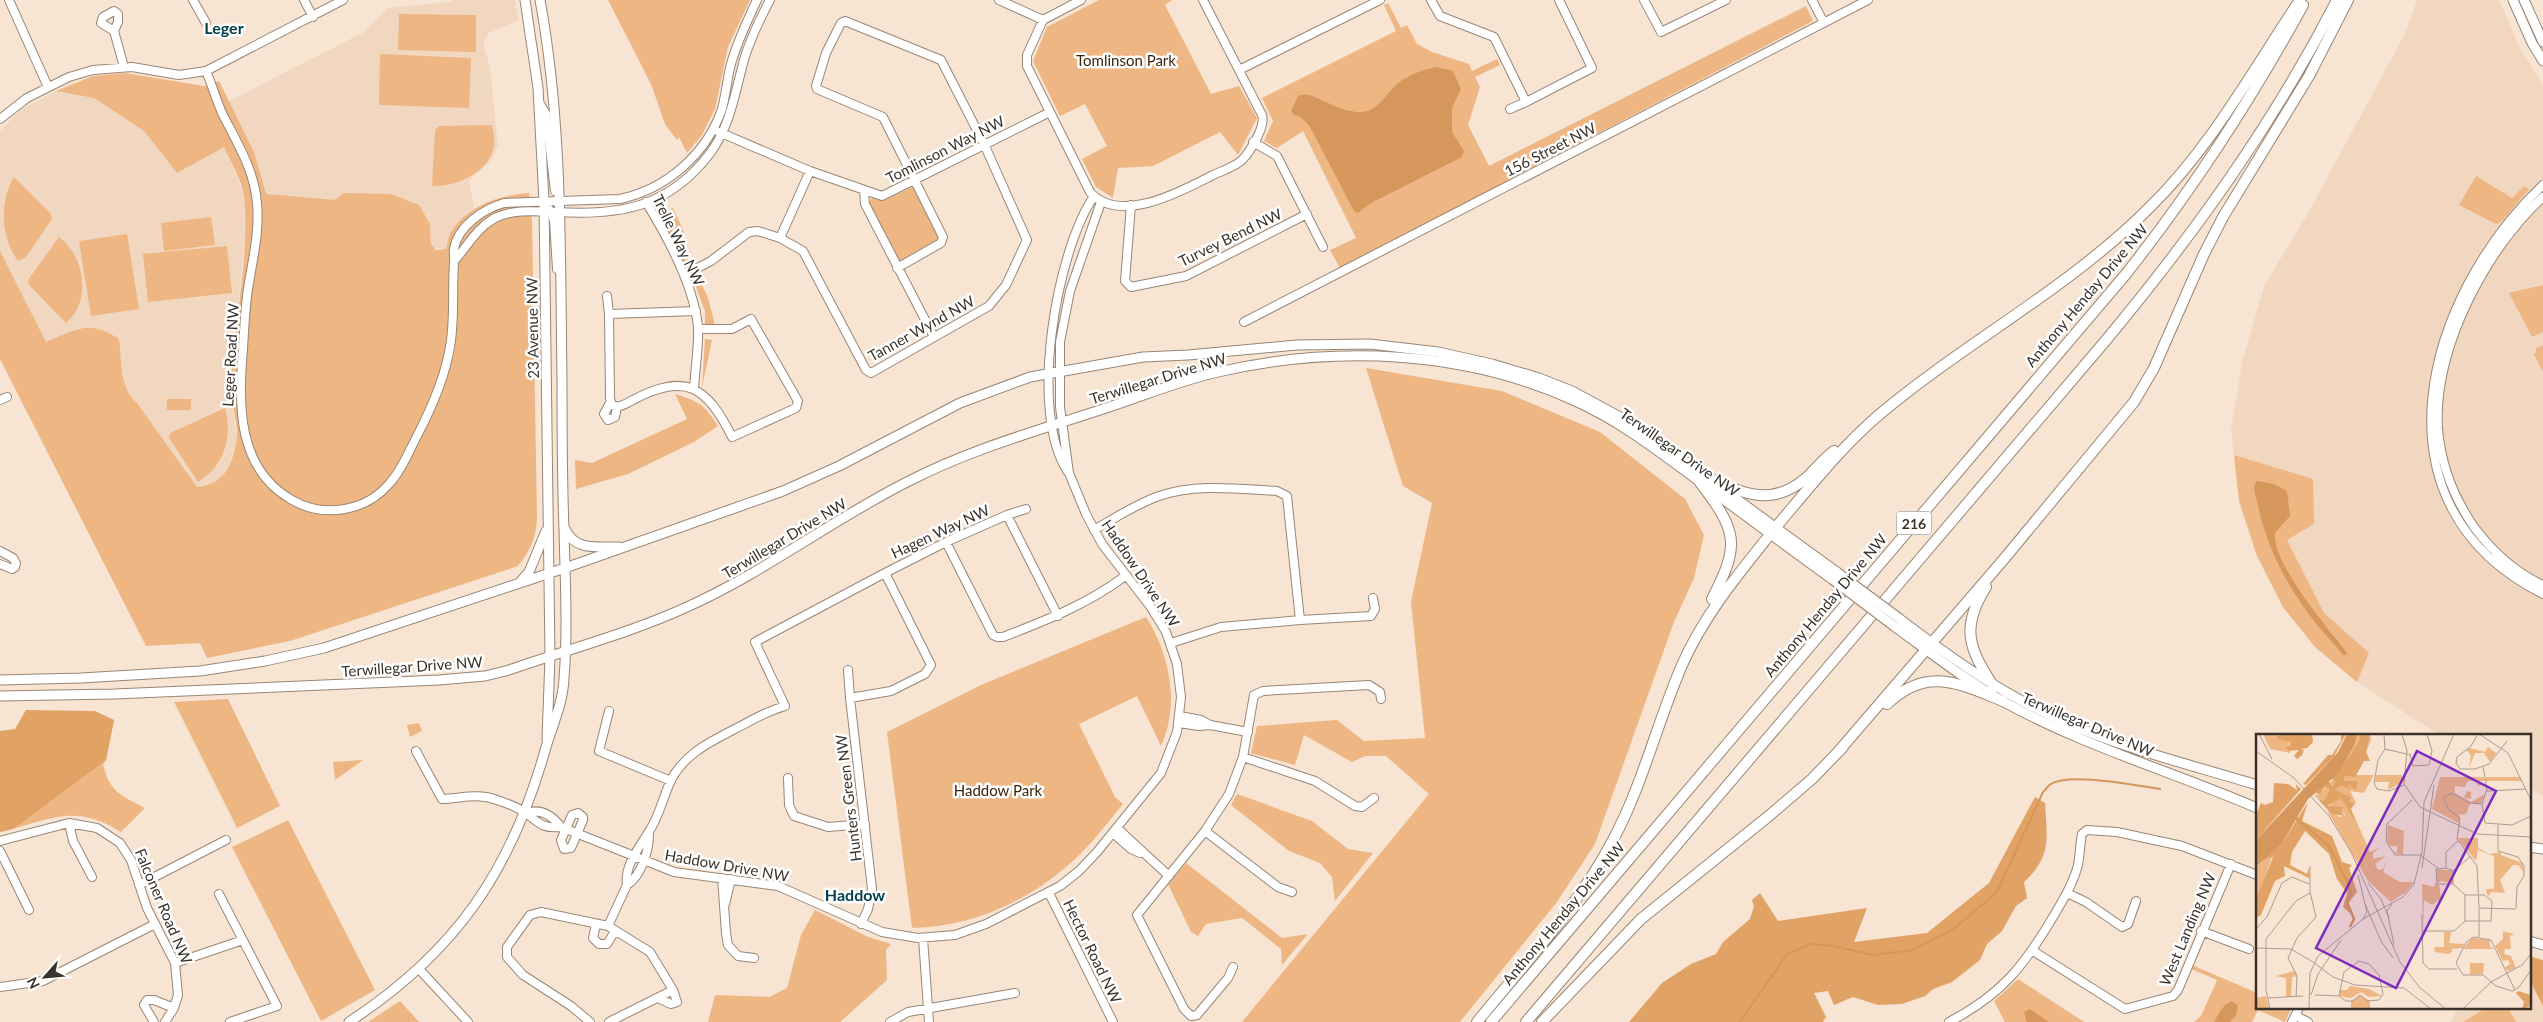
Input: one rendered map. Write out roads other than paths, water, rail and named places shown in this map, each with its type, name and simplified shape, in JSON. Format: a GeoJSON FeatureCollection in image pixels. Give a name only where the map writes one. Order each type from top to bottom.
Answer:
{"type":"FeatureCollection","features":[{"type":"Feature","properties":{"kind":"highway"},"geometry":{"type":"LineString","coordinates":[[1702,478],[1754,496],[1778,493],[1799,483],[1828,455],[1944,365],[2081,266],[2150,207],[2174,182],[2224,116],[2300,0]]}},
{"type":"Feature","properties":{"kind":"highway","name":"Anthony Henday Drive NW"},"geometry":{"type":"LineString","coordinates":[[1491,1022],[2131,267],[2177,207],[2222,142],[2255,90],[2306,0]]}},
{"type":"Feature","properties":{"kind":"highway","name":"216"},"geometry":{"type":"LineString","coordinates":[[1526,1022],[2107,339],[2169,262],[2248,152],[2303,63],[2337,0]]}},
{"type":"Feature","properties":{"kind":"highway"},"geometry":{"type":"LineString","coordinates":[[1838,752],[2110,433],[2145,384],[2223,217],[2309,76],[2348,0]]}},
{"type":"Feature","properties":{"kind":"highway"},"geometry":{"type":"LineString","coordinates":[[1477,1022],[1574,902],[1613,841],[1645,768],[1683,664],[1710,612],[1839,452],[1859,432]]}},
{"type":"Feature","properties":{"kind":"highway"},"geometry":{"type":"LineString","coordinates":[[1702,478],[1722,513],[1731,535],[1731,555],[1726,575],[1712,599],[1710,612]]}},
{"type":"Feature","properties":{"kind":"highway"},"geometry":{"type":"LineString","coordinates":[[1994,686],[1972,651],[1969,630],[1977,602],[2004,559]]}},
{"type":"Feature","properties":{"kind":"highway"},"geometry":{"type":"LineString","coordinates":[[1542,1022],[1641,919],[1812,779],[1896,695],[1922,682],[1934,680],[1959,683],[2003,701]]}},
{"type":"Feature","properties":{"kind":"main road","name":"23 Avenue NW"},"geometry":{"type":"LineString","coordinates":[[525,0],[539,102],[544,201],[552,212],[561,318],[565,651],[562,694],[556,721],[547,744]]}},
{"type":"Feature","properties":{"kind":"main road","name":"23 Avenue NW"},"geometry":{"type":"LineString","coordinates":[[540,0],[554,92],[558,202],[552,212],[548,526],[550,657],[547,744]]}},
{"type":"Feature","properties":{"kind":"main road"},"geometry":{"type":"LineString","coordinates":[[2513,0],[2532,43],[2543,61]]}},
{"type":"Feature","properties":{"kind":"main road"},"geometry":{"type":"LineString","coordinates":[[2524,0],[2543,42]]}},
{"type":"Feature","properties":{"kind":"main road","name":"Terwillegar Drive NW"},"geometry":{"type":"LineString","coordinates":[[0,680],[176,673],[265,661],[324,648],[516,585],[783,491],[839,466],[960,403],[1019,380],[1054,371],[1143,357],[1188,355],[1297,345],[1362,344],[1438,352],[1492,364],[1572,391],[1635,425],[1702,478],[2003,701],[2063,731],[2256,808]]}},
{"type":"Feature","properties":{"kind":"main road","name":"Terwillegar Drive NW"},"geometry":{"type":"LineString","coordinates":[[0,696],[114,694],[456,679],[494,674],[550,657],[686,608],[729,587],[911,480],[963,457],[1186,380],[1238,368],[1323,357],[1400,357],[1444,363],[1535,384],[1574,401],[1632,432],[1702,478]]}},
{"type":"Feature","properties":{"kind":"main road"},"geometry":{"type":"LineString","coordinates":[[516,585],[529,572],[548,526]]}},
{"type":"Feature","properties":{"kind":"main road"},"geometry":{"type":"LineString","coordinates":[[564,527],[569,538],[576,544],[624,547]]}},
{"type":"Feature","properties":{"kind":"main road","name":"Terwillegar Drive NW"},"geometry":{"type":"LineString","coordinates":[[1929,646],[1994,686],[2063,722],[2093,734],[2256,785]]}},
{"type":"Feature","properties":{"kind":"main road"},"geometry":{"type":"LineString","coordinates":[[349,1022],[391,993],[419,969],[467,916],[499,867],[526,813],[547,744]]}},
{"type":"Feature","properties":{"kind":"main road"},"geometry":{"type":"LineString","coordinates":[[2530,848],[2543,849]]}},
{"type":"Feature","properties":{"kind":"main road"},"geometry":{"type":"LineString","coordinates":[[2530,941],[2543,946]]}},
{"type":"Feature","properties":{"kind":"street"},"geometry":{"type":"LineString","coordinates":[[10,0],[48,88]]}},
{"type":"Feature","properties":{"kind":"street"},"geometry":{"type":"LineString","coordinates":[[193,0],[206,24]]}},
{"type":"Feature","properties":{"kind":"street"},"geometry":{"type":"LineString","coordinates":[[304,0],[313,17]]}},
{"type":"Feature","properties":{"kind":"street"},"geometry":{"type":"LineString","coordinates":[[0,119],[13,107],[48,88],[85,72],[124,67],[173,75],[206,71],[343,0]]}},
{"type":"Feature","properties":{"kind":"street","name":"Leger Road NW"},"geometry":{"type":"LineString","coordinates":[[206,71],[223,114],[245,154],[258,204],[257,242],[247,296],[240,380],[241,422],[246,442],[268,480],[283,495],[310,508],[347,509],[377,495],[394,478],[424,421],[442,379],[450,347],[454,317],[454,250],[456,242],[476,217],[504,202],[620,199],[641,194],[663,183],[684,167],[697,153],[713,128],[722,109],[737,46],[757,0]]}},
{"type":"Feature","properties":{"kind":"street"},"geometry":{"type":"LineString","coordinates":[[454,261],[478,230],[493,219],[509,213],[624,210],[648,204],[690,176],[722,134],[735,99],[745,57],[770,0]]}},
{"type":"Feature","properties":{"kind":"street"},"geometry":{"type":"LineString","coordinates":[[999,0],[1043,20]]}},
{"type":"Feature","properties":{"kind":"street"},"geometry":{"type":"LineString","coordinates":[[1081,0],[1043,20],[1027,61],[1027,66],[1094,196],[1101,202],[1114,205],[1131,205],[1176,194],[1239,162],[1253,142],[1263,119],[1203,0]]}},
{"type":"Feature","properties":{"kind":"street"},"geometry":{"type":"LineString","coordinates":[[1239,70],[1380,0]]}},
{"type":"Feature","properties":{"kind":"street"},"geometry":{"type":"LineString","coordinates":[[1431,0],[1440,16],[1492,35],[1526,102]]}},
{"type":"Feature","properties":{"kind":"street"},"geometry":{"type":"LineString","coordinates":[[1510,109],[1592,68],[1559,0]]}},
{"type":"Feature","properties":{"kind":"street"},"geometry":{"type":"LineString","coordinates":[[1644,0],[1660,32],[1726,0]]}},
{"type":"Feature","properties":{"kind":"street"},"geometry":{"type":"LineString","coordinates":[[1812,0],[1824,23]]}},
{"type":"Feature","properties":{"kind":"street","name":"156 Street NW"},"geometry":{"type":"LineString","coordinates":[[1244,322],[1868,0]]}},
{"type":"Feature","properties":{"kind":"street"},"geometry":{"type":"LineString","coordinates":[[897,268],[944,240],[883,117],[817,89],[815,82],[840,23],[848,22],[939,58],[984,144]]}},
{"type":"Feature","properties":{"kind":"street"},"geometry":{"type":"LineString","coordinates":[[114,31],[124,67]]}},
{"type":"Feature","properties":{"kind":"street"},"geometry":{"type":"LineString","coordinates":[[539,102],[546,114],[558,202]]}},
{"type":"Feature","properties":{"kind":"street","name":"Tomlinson Way NW"},"geometry":{"type":"LineString","coordinates":[[713,128],[722,134],[810,171],[882,196],[1050,112]]}},
{"type":"Feature","properties":{"kind":"street"},"geometry":{"type":"LineString","coordinates":[[1253,142],[1277,156],[1323,247]]}},
{"type":"Feature","properties":{"kind":"street","name":"Tanner Wynd NW"},"geometry":{"type":"LineString","coordinates":[[684,275],[711,261],[749,232],[758,231],[780,238],[803,251],[866,370],[871,374],[990,306],[1006,285],[1026,243],[1026,238],[984,144]]}},
{"type":"Feature","properties":{"kind":"street"},"geometry":{"type":"LineString","coordinates":[[780,238],[810,171]]}},
{"type":"Feature","properties":{"kind":"street"},"geometry":{"type":"LineString","coordinates":[[2543,185],[2499,234],[2460,299],[2436,366],[2430,400],[2430,424],[2438,473],[2457,516],[2476,544],[2492,560],[2509,574],[2543,594]]}},
{"type":"Feature","properties":{"kind":"street"},"geometry":{"type":"LineString","coordinates":[[864,191],[865,204],[934,337]]}},
{"type":"Feature","properties":{"kind":"street","name":"Trelle Way NW"},"geometry":{"type":"LineString","coordinates":[[641,194],[684,275],[696,311],[698,329],[694,389]]}},
{"type":"Feature","properties":{"kind":"street","name":"Haddow Drive NW"},"geometry":{"type":"LineString","coordinates":[[1069,473],[1050,343],[1057,298],[1080,223],[1094,196]]}},
{"type":"Feature","properties":{"kind":"street"},"geometry":{"type":"LineString","coordinates":[[2543,197],[2524,215],[2502,243],[2467,302],[2445,369],[2439,403],[2438,426],[2450,484],[2466,515],[2494,550],[2518,571],[2543,585]]}},
{"type":"Feature","properties":{"kind":"street","name":"Haddow Drive NW"},"geometry":{"type":"LineString","coordinates":[[564,828],[556,819],[541,811],[535,810],[526,813],[535,822],[552,828],[564,828],[674,872],[766,883],[790,889],[861,924],[888,934],[922,938],[948,936],[970,931],[1049,893],[1082,868],[1115,831],[1161,773],[1170,753],[1179,719],[1180,680],[1171,643],[1157,616],[1125,576],[1094,530],[1069,473],[1062,463],[1056,447],[1052,425],[1054,371],[1064,309],[1101,202]]}},
{"type":"Feature","properties":{"kind":"street","name":"Turvey Bend NW"},"geometry":{"type":"LineString","coordinates":[[1131,205],[1125,281],[1131,287],[1186,276],[1307,214]]}},
{"type":"Feature","properties":{"kind":"street"},"geometry":{"type":"LineString","coordinates":[[607,296],[614,405],[648,392],[678,384],[694,389],[711,402],[732,437],[796,408],[798,401],[751,318],[732,329],[698,329]]}},
{"type":"Feature","properties":{"kind":"street"},"geometry":{"type":"LineString","coordinates":[[609,314],[696,311]]}},
{"type":"Feature","properties":{"kind":"street"},"geometry":{"type":"LineString","coordinates":[[1094,530],[1151,499],[1185,489],[1210,487],[1281,491],[1288,501],[1300,620]]}},
{"type":"Feature","properties":{"kind":"street","name":"Hagen Way NW"},"geometry":{"type":"LineString","coordinates":[[885,573],[946,542],[1007,515],[1026,509]]}},
{"type":"Feature","properties":{"kind":"street","name":"Hagen Way NW"},"geometry":{"type":"LineString","coordinates":[[1007,515],[1058,616]]}},
{"type":"Feature","properties":{"kind":"street"},"geometry":{"type":"LineString","coordinates":[[946,542],[995,636],[1004,637],[1058,616],[1099,595],[1125,576]]}},
{"type":"Feature","properties":{"kind":"street"},"geometry":{"type":"LineString","coordinates":[[0,551],[13,558],[16,563],[12,569],[0,564]]}},
{"type":"Feature","properties":{"kind":"street"},"geometry":{"type":"LineString","coordinates":[[627,885],[626,877],[634,856],[641,842],[649,833],[671,781],[689,756],[701,746],[760,713],[785,706],[755,642],[885,573],[931,667],[925,674],[884,694],[850,698]]}},
{"type":"Feature","properties":{"kind":"street"},"geometry":{"type":"LineString","coordinates":[[1171,643],[1221,627],[1371,616],[1375,609],[1373,598]]}},
{"type":"Feature","properties":{"kind":"street","name":"Hunters Green NW"},"geometry":{"type":"LineString","coordinates":[[848,670],[872,889],[868,909],[861,924]]}},
{"type":"Feature","properties":{"kind":"street"},"geometry":{"type":"LineString","coordinates":[[1233,967],[1228,978],[1197,1014],[1191,1016],[1188,1014],[1137,915],[1205,832],[1228,794],[1243,757],[1252,700],[1259,692],[1369,685],[1380,692],[1381,699]]}},
{"type":"Feature","properties":{"kind":"street"},"geometry":{"type":"LineString","coordinates":[[609,711],[599,751],[671,781]]}},
{"type":"Feature","properties":{"kind":"street"},"geometry":{"type":"LineString","coordinates":[[1179,719],[1200,720],[1210,725],[1248,732]]}},
{"type":"Feature","properties":{"kind":"street"},"geometry":{"type":"LineString","coordinates":[[416,751],[437,793],[442,799],[466,796],[486,797],[526,813]]}},
{"type":"Feature","properties":{"kind":"street"},"geometry":{"type":"LineString","coordinates":[[1243,757],[1315,782],[1355,806],[1362,807],[1374,798]]}},
{"type":"Feature","properties":{"kind":"street"},"geometry":{"type":"LineString","coordinates":[[788,778],[790,809],[797,818],[828,827],[865,824]]}},
{"type":"Feature","properties":{"kind":"street"},"geometry":{"type":"LineString","coordinates":[[578,813],[583,816],[584,820],[570,848],[564,849],[561,840],[564,828],[572,815],[578,813]]}},
{"type":"Feature","properties":{"kind":"street"},"geometry":{"type":"LineString","coordinates":[[69,823],[73,841],[92,877]]}},
{"type":"Feature","properties":{"kind":"street","name":"Falconer Road NW"},"geometry":{"type":"LineString","coordinates":[[0,841],[69,823],[97,828],[120,843],[131,860],[155,924],[175,962],[178,985],[174,1008],[166,1022]]}},
{"type":"Feature","properties":{"kind":"street"},"geometry":{"type":"LineString","coordinates":[[1949,1022],[1962,1019],[1992,995],[2018,971],[2033,951],[2067,893],[2078,864],[2082,834],[2087,830],[2152,838],[2182,846],[2256,875]]}},
{"type":"Feature","properties":{"kind":"street"},"geometry":{"type":"LineString","coordinates":[[1115,831],[1135,843],[1142,854],[1169,876]]}},
{"type":"Feature","properties":{"kind":"street"},"geometry":{"type":"LineString","coordinates":[[1205,832],[1278,887],[1292,892]]}},
{"type":"Feature","properties":{"kind":"street"},"geometry":{"type":"LineString","coordinates":[[608,926],[627,885],[633,881],[644,860],[649,846],[649,833]]}},
{"type":"Feature","properties":{"kind":"street"},"geometry":{"type":"LineString","coordinates":[[139,885],[226,840]]}},
{"type":"Feature","properties":{"kind":"street"},"geometry":{"type":"LineString","coordinates":[[0,851],[29,910]]}},
{"type":"Feature","properties":{"kind":"street","name":"West Landing NW"},"geometry":{"type":"LineString","coordinates":[[2033,951],[2115,1004],[2130,1010],[2176,994],[2231,864]]}},
{"type":"Feature","properties":{"kind":"street"},"geometry":{"type":"LineString","coordinates":[[726,879],[725,906],[728,945],[738,956],[754,958]]}},
{"type":"Feature","properties":{"kind":"street","name":"Hector Road NW"},"geometry":{"type":"LineString","coordinates":[[1049,893],[1113,1022]]}},
{"type":"Feature","properties":{"kind":"street"},"geometry":{"type":"LineString","coordinates":[[2067,893],[2086,902],[2122,927],[2128,924],[2136,901]]}},
{"type":"Feature","properties":{"kind":"street"},"geometry":{"type":"LineString","coordinates":[[220,894],[277,1006],[230,1022]]}},
{"type":"Feature","properties":{"kind":"street"},"geometry":{"type":"LineString","coordinates":[[590,1022],[571,1006],[523,975],[507,957],[505,952],[530,915],[541,912],[608,926],[650,952],[673,990],[677,1002],[671,1004],[658,998]]}},
{"type":"Feature","properties":{"kind":"street"},"geometry":{"type":"LineString","coordinates":[[0,987],[43,981],[155,924]]}},
{"type":"Feature","properties":{"kind":"street"},"geometry":{"type":"LineString","coordinates":[[596,924],[593,938],[599,944],[607,944],[615,931]]}},
{"type":"Feature","properties":{"kind":"street"},"geometry":{"type":"LineString","coordinates":[[2201,932],[2249,950]]}},
{"type":"Feature","properties":{"kind":"street"},"geometry":{"type":"LineString","coordinates":[[922,938],[926,1009],[929,1022]]}},
{"type":"Feature","properties":{"kind":"street"},"geometry":{"type":"LineString","coordinates":[[175,962],[243,940]]}},
{"type":"Feature","properties":{"kind":"street"},"geometry":{"type":"LineString","coordinates":[[419,969],[468,1022]]}},
{"type":"Feature","properties":{"kind":"street"},"geometry":{"type":"LineString","coordinates":[[609,1022],[673,990]]}},
{"type":"Feature","properties":{"kind":"street"},"geometry":{"type":"LineString","coordinates":[[890,1022],[908,1012],[1015,993]]}},
{"type":"Feature","properties":{"kind":"street"},"geometry":{"type":"LineString","coordinates":[[154,1022],[145,1010],[144,1005],[147,1000],[154,1000],[174,1008]]}},
{"type":"Feature","properties":{"kind":"street"},"geometry":{"type":"LineString","coordinates":[[2296,1015],[2308,1022]]}},
{"type":"Feature","properties":{"kind":"waterway"},"geometry":{"type":"LineString","coordinates":[[1740,1022],[1787,954],[1811,944],[1833,946],[1873,955],[1912,950],[1954,929],[1997,892],[2043,792],[2050,785],[2073,779],[2160,789]]}},
{"type":"Feature","properties":{"kind":"district","name":"Leger"},"geometry":{"type":"Point","coordinates":[224,27]}},
{"type":"Feature","properties":{"kind":"district","name":"Haddow"},"geometry":{"type":"Point","coordinates":[855,894]}},
{"type":"Feature","properties":{"kind":"park label","name":"Tomlinson Park"},"geometry":{"type":"Point","coordinates":[1126,60]}},
{"type":"Feature","properties":{"kind":"park label","name":"Haddow Park"},"geometry":{"type":"Point","coordinates":[998,790]}}]}
